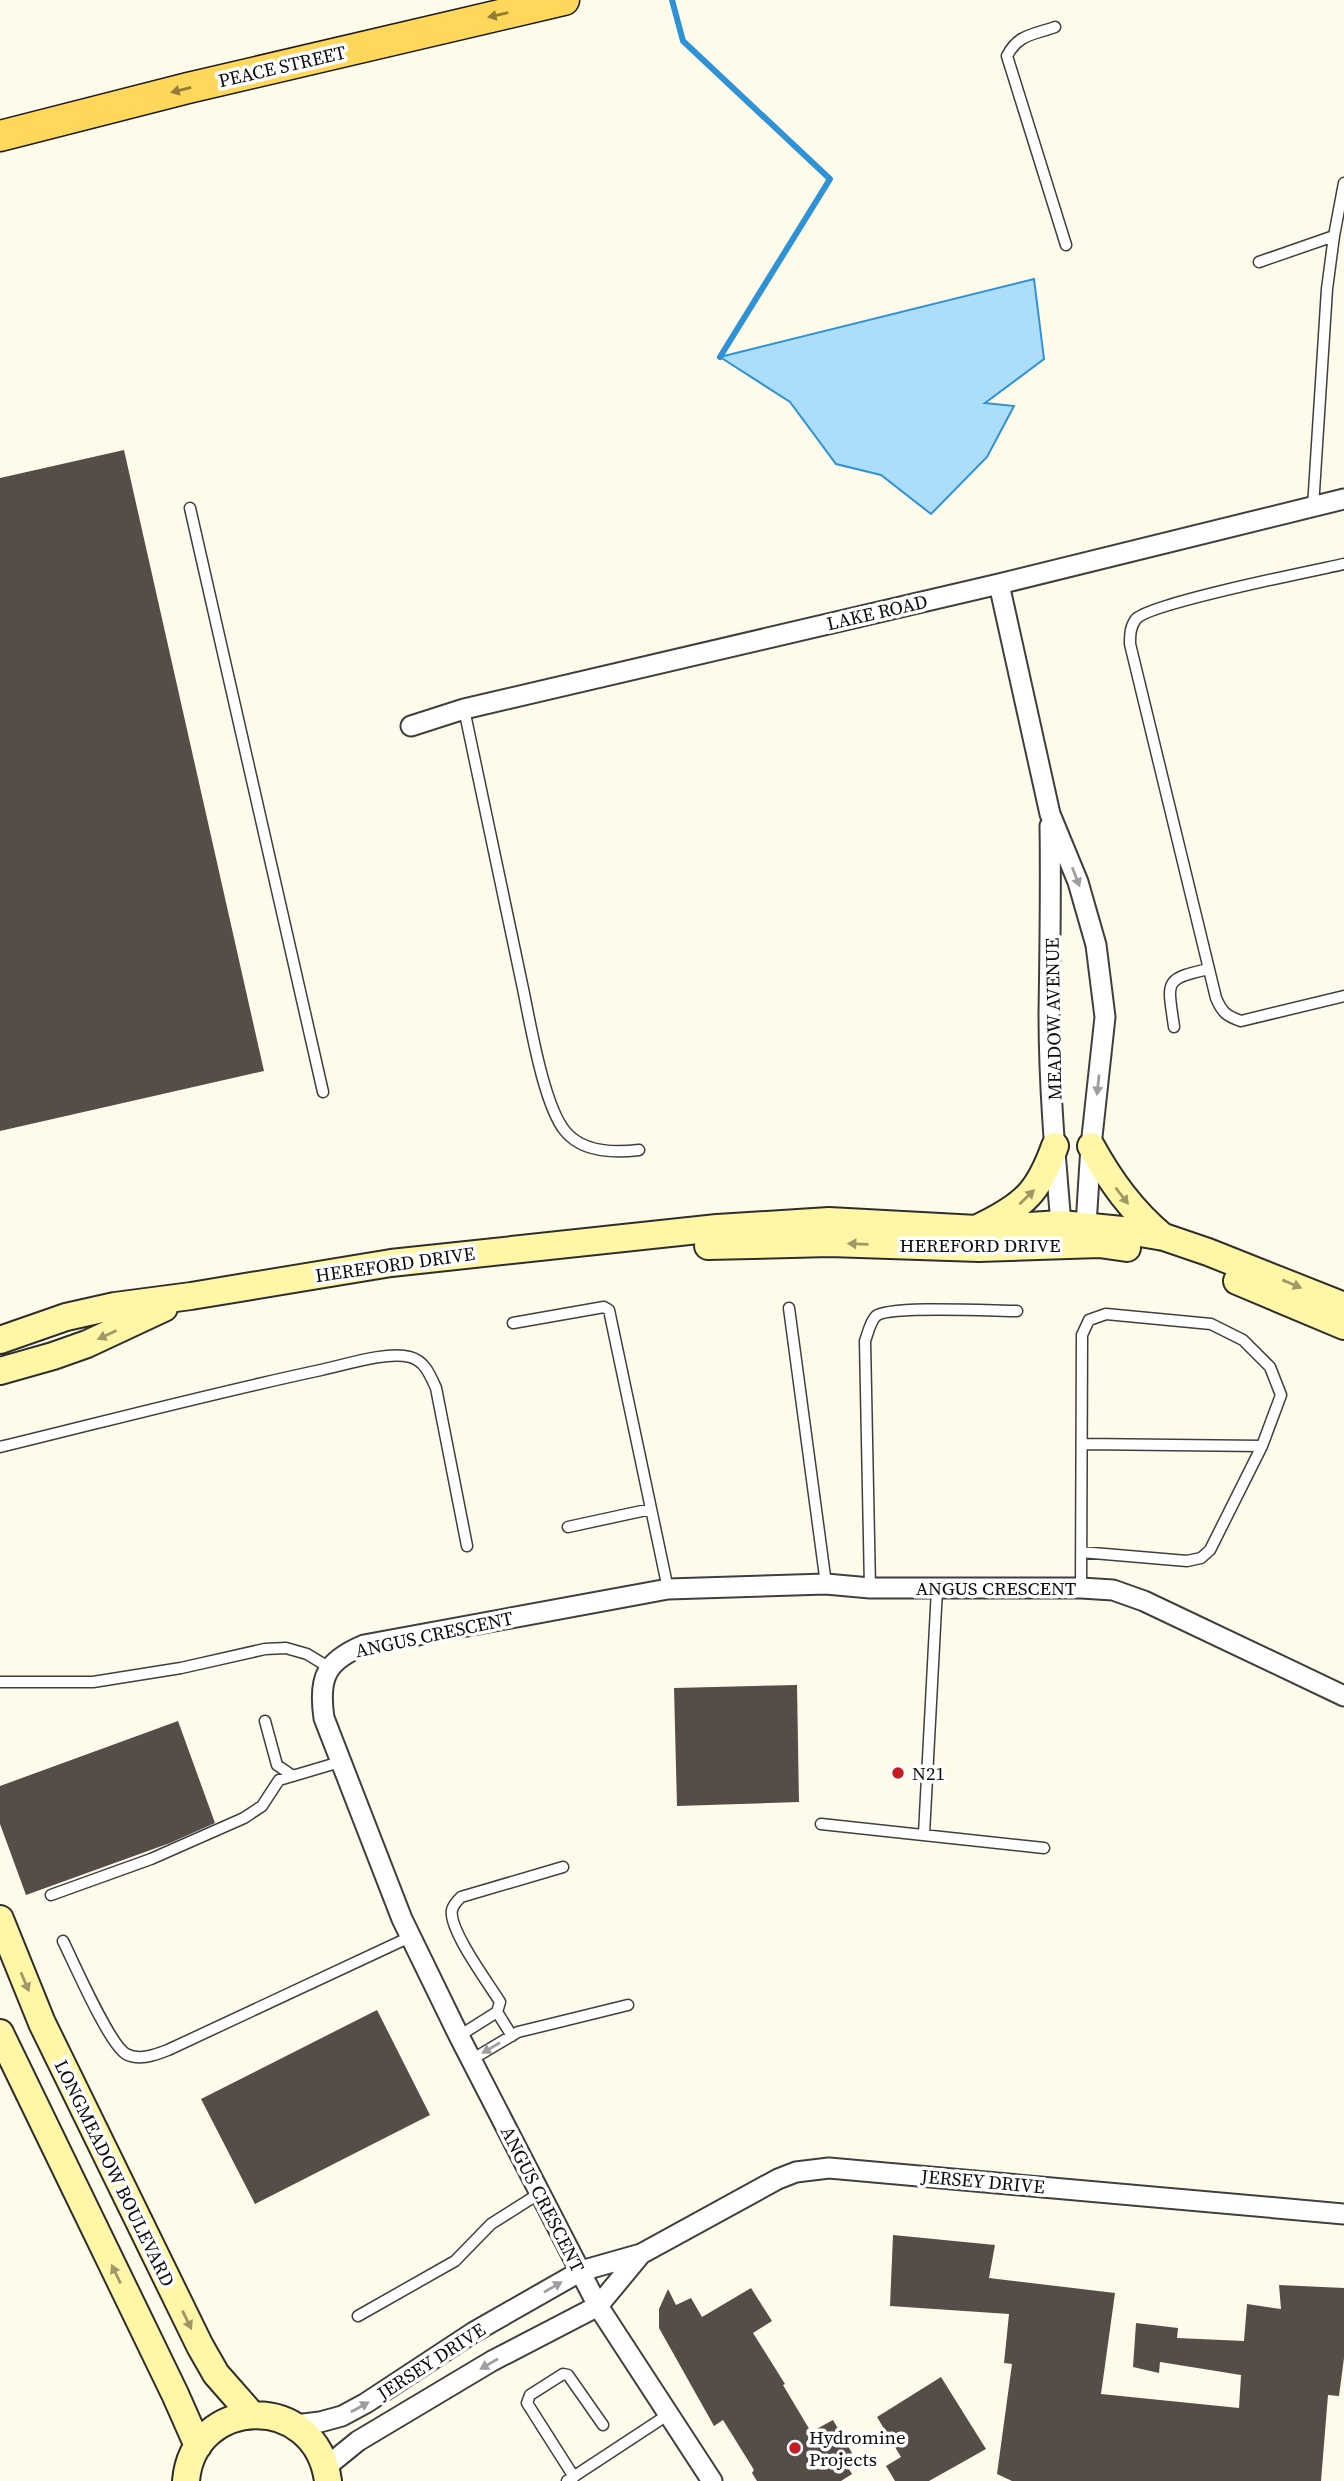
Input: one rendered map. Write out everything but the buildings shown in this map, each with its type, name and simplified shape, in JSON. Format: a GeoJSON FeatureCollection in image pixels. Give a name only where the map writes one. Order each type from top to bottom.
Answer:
{"type":"FeatureCollection","features":[{"type":"Feature","properties":{"kind":"main road","name":"PEACE STREET"},"geometry":{"type":"LineString","coordinates":[[0,136],[188,88],[564,0]]}},
{"type":"Feature","properties":{"kind":"street","name":"LAKE ROAD"},"geometry":{"type":"LineString","coordinates":[[411,726],[464,709],[999,584],[1344,499]]}},
{"type":"Feature","properties":{"kind":"street","name":"MEADOW AVENUE"},"geometry":{"type":"LineString","coordinates":[[999,584],[1050,814],[1078,882],[1096,945],[1105,1017],[1089,1182],[1074,1234]]}},
{"type":"Feature","properties":{"kind":"street","name":"MEADOW AVENUE"},"geometry":{"type":"LineString","coordinates":[[1050,814],[1052,932],[1049,1016],[1055,1146],[1074,1234]]}},
{"type":"Feature","properties":{"kind":"street"},"geometry":{"type":"LineString","coordinates":[[977,1228],[1003,1216],[1033,1192],[1044,1176],[1055,1146]]}},
{"type":"Feature","properties":{"kind":"street"},"geometry":{"type":"LineString","coordinates":[[1091,1146],[1119,1192],[1144,1221],[1164,1237]]}},
{"type":"Feature","properties":{"kind":"street","name":"HEREFORD DRIVE"},"geometry":{"type":"LineString","coordinates":[[0,1340],[34,1327],[115,1306],[391,1263],[717,1228],[829,1221],[1164,1237],[1265,1273],[1344,1306]]}},
{"type":"Feature","properties":{"kind":"street","name":"HEREFORD DRIVE"},"geometry":{"type":"LineString","coordinates":[[601,1241],[707,1246],[830,1243],[979,1248],[1074,1234],[1168,1254],[1344,1326]]}},
{"type":"Feature","properties":{"kind":"street","name":"HEREFORD DRIVE"},"geometry":{"type":"LineString","coordinates":[[0,1371],[87,1344],[191,1296]]}},
{"type":"Feature","properties":{"kind":"street"},"geometry":{"type":"LineString","coordinates":[[0,1329],[34,1327]]}},
{"type":"Feature","properties":{"kind":"street","name":"ANGUS CRESCENT"},"geometry":{"type":"LineString","coordinates":[[712,2481],[598,2306],[410,1937],[375,1854],[324,1718],[323,1682],[337,1659],[364,1646],[668,1589],[826,1584],[870,1588],[1081,1588],[1113,1590],[1144,1601],[1344,1696]]}},
{"type":"Feature","properties":{"kind":"street","name":"LONGMEADOW BOULEVARD"},"geometry":{"type":"LineString","coordinates":[[0,1919],[42,2023],[200,2346],[216,2374],[252,2415]]}},
{"type":"Feature","properties":{"kind":"street"},"geometry":{"type":"LineString","coordinates":[[0,2033],[198,2446]]}},
{"type":"Feature","properties":{"kind":"street","name":"JERSEY DRIVE"},"geometry":{"type":"LineString","coordinates":[[295,2425],[342,2416],[474,2332],[581,2272],[641,2254],[778,2179],[815,2168],[1344,2214]]}},
{"type":"Feature","properties":{"kind":"street","name":"JERSEY DRIVE"},"geometry":{"type":"LineString","coordinates":[[327,2474],[358,2441],[492,2361],[598,2306],[641,2254]]}},
{"type":"Feature","properties":{"kind":"street"},"geometry":{"type":"LineString","coordinates":[[186,2481],[190,2461],[208,2434],[221,2424],[252,2415],[267,2415],[295,2425],[314,2443],[327,2474]]}},
{"type":"Feature","properties":{"kind":"lane"},"geometry":{"type":"LineString","coordinates":[[1055,27],[1014,42],[1007,56],[1066,245]]}},
{"type":"Feature","properties":{"kind":"lane"},"geometry":{"type":"LineString","coordinates":[[1313,507],[1327,289],[1344,183]]}},
{"type":"Feature","properties":{"kind":"lane"},"geometry":{"type":"LineString","coordinates":[[1259,262],[1334,236]]}},
{"type":"Feature","properties":{"kind":"lane"},"geometry":{"type":"LineString","coordinates":[[190,508],[323,1092]]}},
{"type":"Feature","properties":{"kind":"lane"},"geometry":{"type":"LineString","coordinates":[[1344,564],[1167,606],[1138,617],[1130,629],[1133,656],[1221,1010],[1228,1017],[1241,1021],[1344,996]]}},
{"type":"Feature","properties":{"kind":"lane"},"geometry":{"type":"LineString","coordinates":[[464,709],[528,1011],[555,1115],[566,1133],[581,1144],[619,1153],[639,1150]]}},
{"type":"Feature","properties":{"kind":"lane"},"geometry":{"type":"LineString","coordinates":[[1174,1027],[1169,991],[1171,985],[1182,975],[1209,969]]}},
{"type":"Feature","properties":{"kind":"lane"},"geometry":{"type":"LineString","coordinates":[[513,1322],[604,1307],[609,1310],[668,1589]]}},
{"type":"Feature","properties":{"kind":"lane"},"geometry":{"type":"LineString","coordinates":[[789,1308],[826,1584]]}},
{"type":"Feature","properties":{"kind":"lane"},"geometry":{"type":"LineString","coordinates":[[870,1588],[865,1341],[869,1326],[876,1316],[896,1310],[1017,1311]]}},
{"type":"Feature","properties":{"kind":"lane"},"geometry":{"type":"LineString","coordinates":[[1081,1552],[1187,1561],[1201,1558],[1210,1550],[1262,1446],[1281,1395],[1270,1367],[1243,1340],[1211,1324],[1106,1314],[1089,1320],[1082,1335],[1083,1444],[1081,1552],[1081,1588]]}},
{"type":"Feature","properties":{"kind":"lane"},"geometry":{"type":"LineString","coordinates":[[0,1447],[259,1383],[393,1356],[409,1357],[421,1362],[436,1388],[467,1546]]}},
{"type":"Feature","properties":{"kind":"lane"},"geometry":{"type":"LineString","coordinates":[[1083,1444],[1262,1446]]}},
{"type":"Feature","properties":{"kind":"lane"},"geometry":{"type":"LineString","coordinates":[[568,1527],[651,1509]]}},
{"type":"Feature","properties":{"kind":"lane"},"geometry":{"type":"LineString","coordinates":[[924,1835],[937,1589]]}},
{"type":"Feature","properties":{"kind":"lane"},"geometry":{"type":"LineString","coordinates":[[0,1682],[93,1682],[181,1668],[265,1649],[286,1648],[307,1654],[330,1668]]}},
{"type":"Feature","properties":{"kind":"lane"},"geometry":{"type":"LineString","coordinates":[[265,1721],[277,1765],[293,1776]]}},
{"type":"Feature","properties":{"kind":"lane"},"geometry":{"type":"LineString","coordinates":[[51,1895],[151,1859],[244,1818],[262,1806],[279,1780],[340,1762]]}},
{"type":"Feature","properties":{"kind":"lane"},"geometry":{"type":"LineString","coordinates":[[821,1824],[1044,1848]]}},
{"type":"Feature","properties":{"kind":"lane"},"geometry":{"type":"LineString","coordinates":[[459,2036],[497,2012],[500,2002],[454,1926],[452,1910],[461,1897],[563,1867]]}},
{"type":"Feature","properties":{"kind":"lane"},"geometry":{"type":"LineString","coordinates":[[63,1941],[114,2041],[129,2056],[138,2057],[152,2056],[168,2050],[410,1937]]}},
{"type":"Feature","properties":{"kind":"lane"},"geometry":{"type":"LineString","coordinates":[[471,2060],[512,2036],[628,2005]]}},
{"type":"Feature","properties":{"kind":"lane"},"geometry":{"type":"LineString","coordinates":[[497,2012],[512,2036]]}},
{"type":"Feature","properties":{"kind":"lane"},"geometry":{"type":"LineString","coordinates":[[358,2316],[455,2261],[492,2224],[540,2193]]}},
{"type":"Feature","properties":{"kind":"lane"},"geometry":{"type":"LineString","coordinates":[[603,2425],[568,2375],[563,2374],[530,2396],[527,2403],[570,2479],[669,2414]]}},
{"type":"Feature","properties":{"kind":"water"},"geometry":{"type":"Polygon","coordinates":[[[1034,279],[1044,359],[985,403],[1014,406],[987,457],[931,514],[881,475],[836,464],[790,402],[720,357],[1034,279]]]}},
{"type":"Feature","properties":{"kind":"waterway"},"geometry":{"type":"LineString","coordinates":[[672,0],[683,41],[830,179],[720,357]]}},
{"type":"Feature","properties":{"kind":"place","name":"N21"},"geometry":{"type":"Point","coordinates":[898,1773]}},
{"type":"Feature","properties":{"kind":"place","name":"Hydromine Projects"},"geometry":{"type":"Point","coordinates":[795,2448]}}]}
